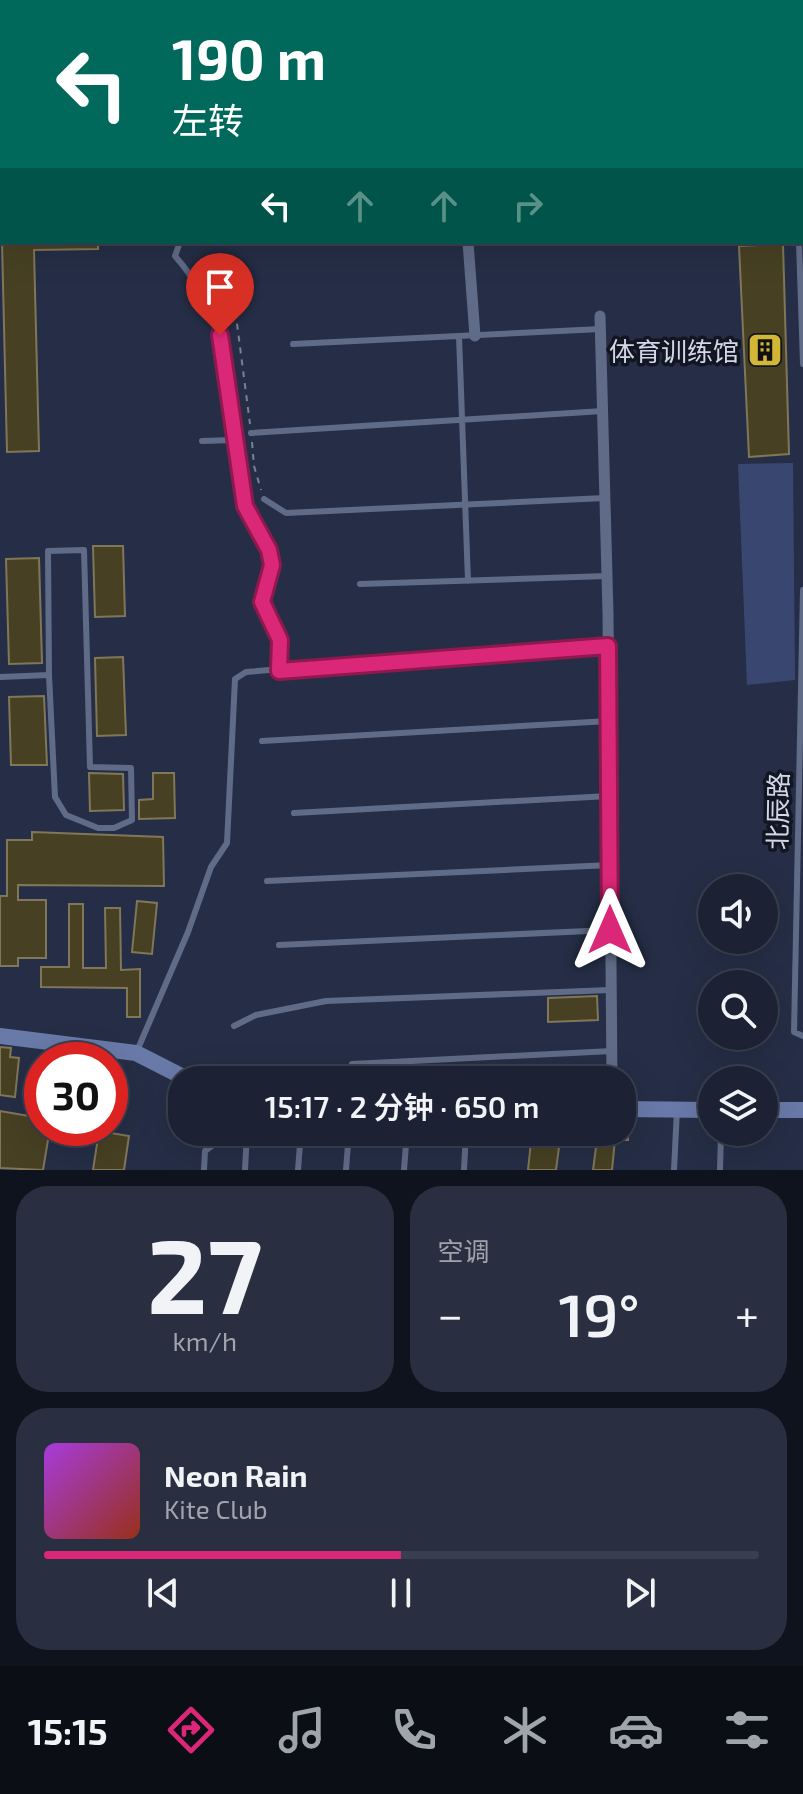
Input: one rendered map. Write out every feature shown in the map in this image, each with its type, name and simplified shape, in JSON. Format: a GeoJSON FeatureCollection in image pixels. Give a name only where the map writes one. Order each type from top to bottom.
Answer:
{"type":"FeatureCollection","features":[{"type":"Feature","properties":{"kind":"street"},"geometry":{"type":"LineString","coordinates":[[468,244],[475,336]]}},
{"type":"Feature","properties":{"kind":"street"},"geometry":{"type":"LineString","coordinates":[[600,316],[607,576],[612,1066]]}},
{"type":"Feature","properties":{"kind":"street"},"geometry":{"type":"LineString","coordinates":[[0,1036],[136,1053],[168,1069]]}},
{"type":"Feature","properties":{"kind":"street"},"geometry":{"type":"LineString","coordinates":[[636,1109],[698,1110]]}},
{"type":"Feature","properties":{"kind":"street"},"geometry":{"type":"LineString","coordinates":[[778,1110],[803,1110]]}},
{"type":"Feature","properties":{"kind":"lane"},"geometry":{"type":"LineString","coordinates":[[179,244],[175,256],[203,291],[220,335],[245,506],[269,550],[272,565],[262,602],[280,640],[279,671]]}},
{"type":"Feature","properties":{"kind":"lane"},"geometry":{"type":"LineString","coordinates":[[799,244],[803,364]]}},
{"type":"Feature","properties":{"kind":"lane"},"geometry":{"type":"LineString","coordinates":[[293,344],[601,329]]}},
{"type":"Feature","properties":{"kind":"lane"},"geometry":{"type":"LineString","coordinates":[[459,336],[468,581]]}},
{"type":"Feature","properties":{"kind":"lane"},"geometry":{"type":"LineString","coordinates":[[251,433],[603,411]]}},
{"type":"Feature","properties":{"kind":"lane"},"geometry":{"type":"LineString","coordinates":[[202,441],[234,440]]}},
{"type":"Feature","properties":{"kind":"lane"},"geometry":{"type":"LineString","coordinates":[[264,499],[286,513],[605,498]]}},
{"type":"Feature","properties":{"kind":"lane"},"geometry":{"type":"LineString","coordinates":[[84,550],[90,767],[131,768],[132,820],[126,825],[98,828],[80,823],[66,815],[55,797],[49,675],[48,551],[84,550]]}},
{"type":"Feature","properties":{"kind":"lane"},"geometry":{"type":"LineString","coordinates":[[360,584],[607,576]]}},
{"type":"Feature","properties":{"kind":"lane","name":"北辰路"},"geometry":{"type":"LineString","coordinates":[[803,590],[794,1032],[803,1036]]}},
{"type":"Feature","properties":{"kind":"lane"},"geometry":{"type":"LineString","coordinates":[[136,1053],[188,932],[211,867],[227,843],[235,679],[246,672],[608,646]]}},
{"type":"Feature","properties":{"kind":"lane"},"geometry":{"type":"LineString","coordinates":[[0,677],[49,675]]}},
{"type":"Feature","properties":{"kind":"lane"},"geometry":{"type":"LineString","coordinates":[[262,741],[609,721]]}},
{"type":"Feature","properties":{"kind":"lane"},"geometry":{"type":"LineString","coordinates":[[294,813],[609,796]]}},
{"type":"Feature","properties":{"kind":"lane"},"geometry":{"type":"LineString","coordinates":[[267,881],[610,865]]}},
{"type":"Feature","properties":{"kind":"lane"},"geometry":{"type":"LineString","coordinates":[[279,945],[610,930]]}},
{"type":"Feature","properties":{"kind":"lane"},"geometry":{"type":"LineString","coordinates":[[234,1026],[256,1015],[326,1001],[610,990]]}},
{"type":"Feature","properties":{"kind":"lane"},"geometry":{"type":"LineString","coordinates":[[352,1064],[612,1051]]}},
{"type":"Feature","properties":{"kind":"lane"},"geometry":{"type":"LineString","coordinates":[[674,1170],[677,1110]]}},
{"type":"Feature","properties":{"kind":"lane"},"geometry":{"type":"LineString","coordinates":[[204,1170],[205,1151],[212,1146]]}},
{"type":"Feature","properties":{"kind":"lane"},"geometry":{"type":"LineString","coordinates":[[245,1170],[246,1146]]}},
{"type":"Feature","properties":{"kind":"lane"},"geometry":{"type":"LineString","coordinates":[[298,1170],[300,1146]]}},
{"type":"Feature","properties":{"kind":"lane"},"geometry":{"type":"LineString","coordinates":[[346,1170],[348,1146]]}},
{"type":"Feature","properties":{"kind":"lane"},"geometry":{"type":"LineString","coordinates":[[404,1170],[406,1146]]}},
{"type":"Feature","properties":{"kind":"lane"},"geometry":{"type":"LineString","coordinates":[[464,1170],[465,1146]]}},
{"type":"Feature","properties":{"kind":"lane"},"geometry":{"type":"LineString","coordinates":[[720,1170],[721,1146]]}},
{"type":"Feature","properties":{"kind":"path"},"geometry":{"type":"LineString","coordinates":[[203,291],[220,295],[235,308],[254,466],[264,499]]}},
{"type":"Feature","properties":{"kind":"shaded area"},"geometry":{"type":"Polygon","coordinates":[[[793,463],[795,680],[747,685],[738,464],[793,463]]]}},
{"type":"Feature","properties":{"kind":"building"},"geometry":{"type":"Polygon","coordinates":[[[2,244],[98,244],[98,249],[34,250],[39,451],[7,452],[2,244]]]}},
{"type":"Feature","properties":{"kind":"building","name":"体育训练馆"},"geometry":{"type":"Polygon","coordinates":[[[783,244],[789,454],[749,457],[739,246],[783,244]]]}},
{"type":"Feature","properties":{"kind":"building"},"geometry":{"type":"Polygon","coordinates":[[[93,546],[123,546],[125,616],[95,617],[93,546]]]}},
{"type":"Feature","properties":{"kind":"building"},"geometry":{"type":"Polygon","coordinates":[[[39,558],[42,663],[9,664],[6,559],[39,558]]]}},
{"type":"Feature","properties":{"kind":"building"},"geometry":{"type":"Polygon","coordinates":[[[123,657],[126,735],[97,736],[95,658],[123,657]]]}},
{"type":"Feature","properties":{"kind":"building"},"geometry":{"type":"Polygon","coordinates":[[[44,696],[47,765],[11,765],[9,697],[44,696]]]}},
{"type":"Feature","properties":{"kind":"building"},"geometry":{"type":"Polygon","coordinates":[[[89,773],[123,774],[124,810],[90,811],[89,773]]]}},
{"type":"Feature","properties":{"kind":"building"},"geometry":{"type":"Polygon","coordinates":[[[153,773],[174,773],[175,818],[139,819],[139,800],[153,799],[153,773]]]}},
{"type":"Feature","properties":{"kind":"building"},"geometry":{"type":"Polygon","coordinates":[[[32,832],[163,837],[164,886],[18,885],[18,900],[46,900],[46,958],[18,958],[18,966],[0,966],[0,896],[7,896],[7,840],[32,840],[32,832]]]}},
{"type":"Feature","properties":{"kind":"building"},"geometry":{"type":"Polygon","coordinates":[[[137,901],[157,903],[152,954],[132,952],[137,901]]]}},
{"type":"Feature","properties":{"kind":"building"},"geometry":{"type":"Polygon","coordinates":[[[69,904],[83,904],[83,968],[106,968],[105,908],[120,908],[121,970],[140,969],[140,1017],[127,1017],[127,988],[41,987],[41,967],[69,967],[69,904]]]}},
{"type":"Feature","properties":{"kind":"building"},"geometry":{"type":"Polygon","coordinates":[[[597,996],[598,1020],[548,1022],[548,998],[597,996]]]}},
{"type":"Feature","properties":{"kind":"building"},"geometry":{"type":"Polygon","coordinates":[[[0,1047],[11,1048],[10,1057],[19,1058],[15,1097],[0,1095],[0,1047]]]}},
{"type":"Feature","properties":{"kind":"building"},"geometry":{"type":"Polygon","coordinates":[[[0,1111],[24,1115],[24,1146],[47,1146],[43,1170],[0,1168],[0,1111]]]}},
{"type":"Feature","properties":{"kind":"building"},"geometry":{"type":"Polygon","coordinates":[[[97,1146],[128,1146],[124,1170],[93,1170],[97,1146]]]}},
{"type":"Feature","properties":{"kind":"building"},"geometry":{"type":"Polygon","coordinates":[[[531,1146],[559,1146],[556,1170],[528,1170],[531,1146]]]}},
{"type":"Feature","properties":{"kind":"building"},"geometry":{"type":"Polygon","coordinates":[[[596,1146],[614,1146],[612,1170],[593,1170],[596,1146]]]}},
{"type":"Feature","properties":{"kind":"place","name":"体育训练馆"},"geometry":{"type":"Point","coordinates":[765,350]}},
{"type":"Feature","properties":{"kind":"route"},"geometry":{"type":"LineString","coordinates":[[220,335],[245,506],[269,550],[272,565],[262,602],[265,614],[280,640],[279,671],[344,664],[372,667],[608,646],[610,930]]}}]}
